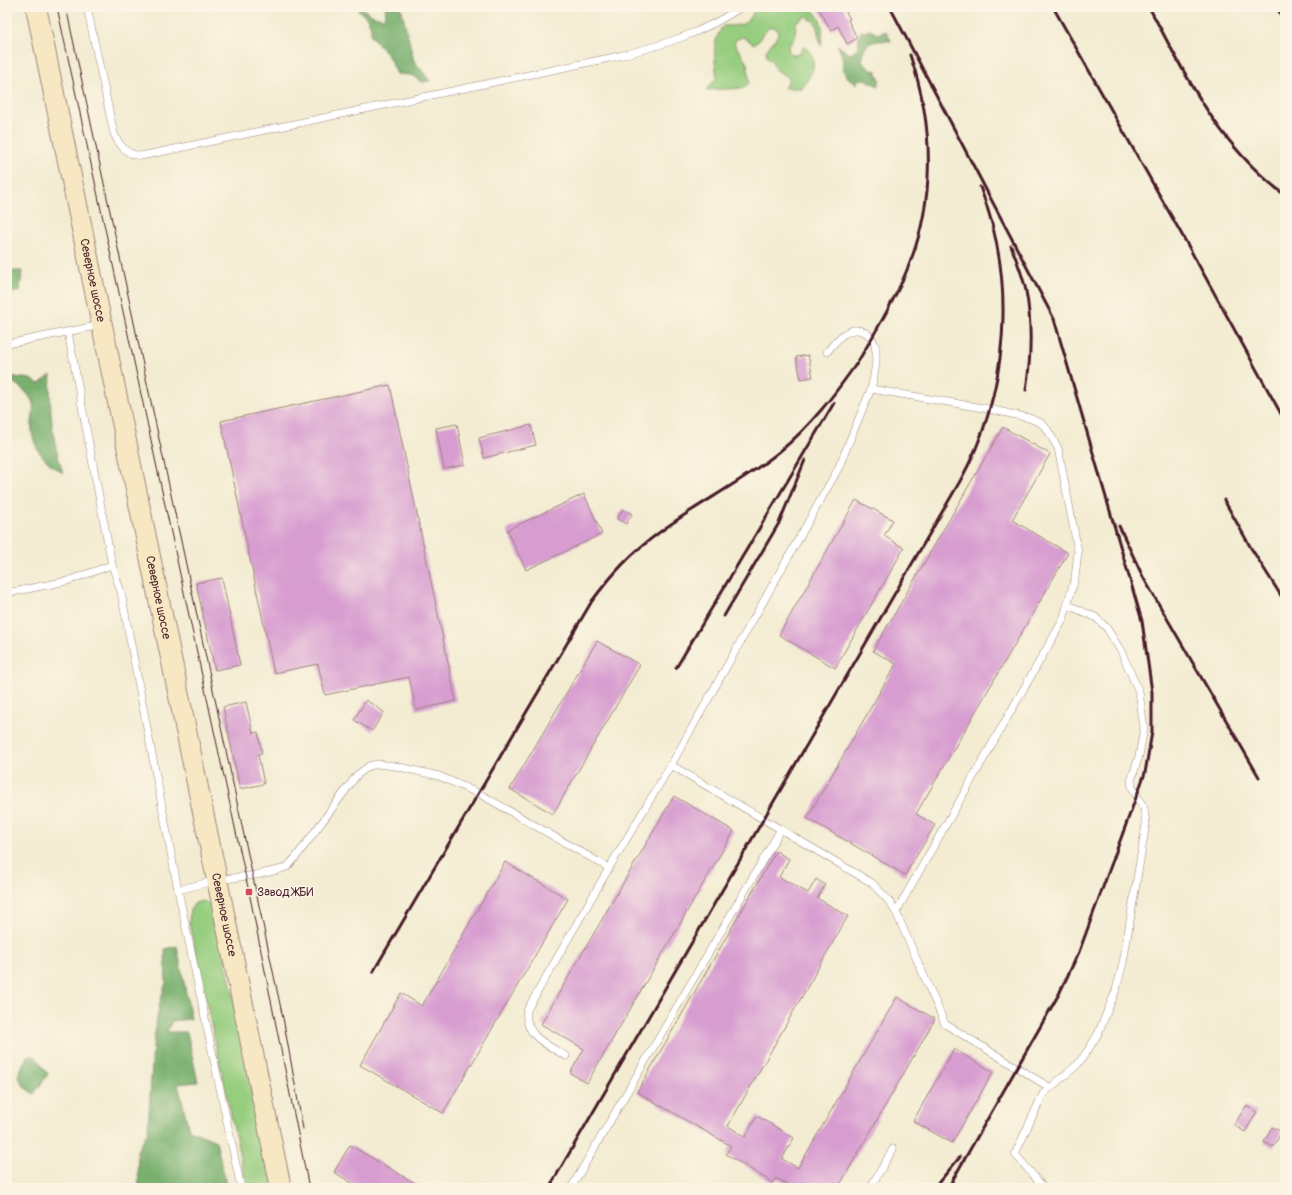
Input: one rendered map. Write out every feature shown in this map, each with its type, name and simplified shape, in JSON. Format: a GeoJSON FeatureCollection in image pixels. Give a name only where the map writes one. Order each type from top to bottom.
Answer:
{"type":"FeatureCollection","features":[{"type":"Feature","properties":{"kind":"main road","name":"Северное шоссе"},"geometry":{"type":"LineString","coordinates":[[36,7],[281,1188]]}},
{"type":"Feature","properties":{"kind":"lane"},"geometry":{"type":"LineString","coordinates":[[87,7],[114,134],[120,146],[133,156],[142,156],[619,56],[671,42],[715,24],[741,7]]}},
{"type":"Feature","properties":{"kind":"lane"},"geometry":{"type":"LineString","coordinates":[[7,344],[101,325]]}},
{"type":"Feature","properties":{"kind":"lane"},"geometry":{"type":"LineString","coordinates":[[566,1056],[538,1039],[531,1032],[527,1024],[527,1010],[609,868],[671,765],[838,469],[871,389],[875,370],[876,352],[872,338],[867,333],[858,330],[845,334],[826,352]]}},
{"type":"Feature","properties":{"kind":"lane"},"geometry":{"type":"LineString","coordinates":[[68,332],[112,565],[121,592],[178,890],[242,1188]]}},
{"type":"Feature","properties":{"kind":"lane"},"geometry":{"type":"LineString","coordinates":[[871,389],[989,409],[1035,420],[1047,429],[1058,448],[1076,536],[1077,564],[1068,605],[1054,637],[896,912]]}},
{"type":"Feature","properties":{"kind":"lane"},"geometry":{"type":"LineString","coordinates":[[7,593],[67,581],[112,565]]}},
{"type":"Feature","properties":{"kind":"lane"},"geometry":{"type":"LineString","coordinates":[[1044,1188],[1015,1154],[1039,1101],[1049,1087],[1078,1064],[1098,1034],[1116,990],[1123,963],[1146,824],[1144,808],[1132,787],[1144,728],[1138,692],[1121,651],[1106,627],[1095,617],[1068,605]]}},
{"type":"Feature","properties":{"kind":"lane"},"geometry":{"type":"LineString","coordinates":[[178,890],[217,880],[256,875],[287,867],[357,775],[369,766],[377,764],[423,772],[455,782],[480,794],[609,868]]}},
{"type":"Feature","properties":{"kind":"lane"},"geometry":{"type":"LineString","coordinates":[[671,765],[872,883],[888,900],[896,912],[945,1024],[1049,1087]]}},
{"type":"Feature","properties":{"kind":"lane"},"geometry":{"type":"LineString","coordinates":[[571,1188],[781,829]]}},
{"type":"Feature","properties":{"kind":"lane"},"geometry":{"type":"LineString","coordinates":[[870,1188],[893,1149]]}},
{"type":"Feature","properties":{"kind":"green space"},"geometry":{"type":"Polygon","coordinates":[[[355,7],[360,7],[373,16],[384,18],[386,10],[384,7],[401,7],[414,61],[430,81],[422,82],[411,75],[397,74],[387,54],[371,36],[371,27],[367,18],[355,7]]]}},
{"type":"Feature","properties":{"kind":"green space"},"geometry":{"type":"Polygon","coordinates":[[[758,7],[809,7],[817,15],[820,20],[822,30],[821,46],[816,23],[806,16],[796,22],[795,38],[788,47],[789,52],[793,55],[799,54],[804,47],[809,52],[812,57],[813,68],[808,78],[801,88],[784,88],[789,78],[778,71],[774,67],[772,60],[767,57],[766,51],[778,35],[777,28],[770,27],[762,34],[759,41],[754,44],[743,37],[737,39],[734,43],[748,66],[749,82],[745,88],[706,90],[717,78],[715,45],[719,32],[723,26],[741,25],[758,7]]]}},
{"type":"Feature","properties":{"kind":"green space"},"geometry":{"type":"Polygon","coordinates":[[[869,29],[877,34],[886,31],[891,41],[872,42],[867,46],[862,54],[863,62],[869,68],[877,71],[877,75],[880,80],[878,86],[865,79],[857,80],[857,85],[846,75],[841,52],[837,45],[849,54],[854,52],[859,44],[859,34],[861,31],[866,32],[869,29]]]}},
{"type":"Feature","properties":{"kind":"green space"},"geometry":{"type":"Polygon","coordinates":[[[7,263],[9,271],[22,271],[20,291],[7,294],[7,263]]]}},
{"type":"Feature","properties":{"kind":"green space"},"geometry":{"type":"Polygon","coordinates":[[[51,375],[50,400],[52,424],[56,449],[63,473],[44,458],[36,446],[32,431],[33,406],[30,397],[21,388],[7,378],[7,376],[31,379],[39,384],[51,375]]]}},
{"type":"Feature","properties":{"kind":"green space"},"geometry":{"type":"Polygon","coordinates":[[[203,901],[210,904],[215,909],[274,1188],[247,1188],[189,923],[190,910],[195,903],[203,901]]]}},
{"type":"Feature","properties":{"kind":"green space"},"geometry":{"type":"Polygon","coordinates":[[[177,946],[191,1019],[172,1021],[167,1032],[187,1032],[198,1082],[178,1084],[189,1130],[216,1141],[227,1188],[139,1188],[137,1151],[148,1131],[153,1046],[159,1006],[166,982],[165,949],[177,946]]]}},
{"type":"Feature","properties":{"kind":"green space"},"geometry":{"type":"Polygon","coordinates":[[[27,1056],[35,1056],[48,1074],[34,1094],[25,1088],[18,1076],[27,1056]]]}},
{"type":"Feature","properties":{"kind":"building"},"geometry":{"type":"Polygon","coordinates":[[[818,7],[843,7],[850,19],[848,20],[857,38],[847,44],[838,26],[831,30],[818,7]]]}},
{"type":"Feature","properties":{"kind":"building"},"geometry":{"type":"Polygon","coordinates":[[[808,355],[813,377],[801,379],[796,357],[808,355]]]}},
{"type":"Feature","properties":{"kind":"building"},"geometry":{"type":"Polygon","coordinates":[[[390,385],[456,701],[416,710],[409,677],[325,695],[318,664],[274,673],[221,421],[390,385]]]}},
{"type":"Feature","properties":{"kind":"building"},"geometry":{"type":"Polygon","coordinates":[[[457,424],[465,465],[444,469],[436,428],[457,424]]]}},
{"type":"Feature","properties":{"kind":"building"},"geometry":{"type":"Polygon","coordinates":[[[531,425],[536,445],[484,458],[479,438],[531,425]]]}},
{"type":"Feature","properties":{"kind":"building"},"geometry":{"type":"Polygon","coordinates":[[[1003,427],[1050,454],[1012,520],[1068,553],[916,814],[935,825],[905,875],[807,818],[896,664],[873,651],[1003,427]]]}},
{"type":"Feature","properties":{"kind":"building"},"geometry":{"type":"Polygon","coordinates":[[[584,494],[602,534],[526,570],[507,530],[584,494]]]}},
{"type":"Feature","properties":{"kind":"building"},"geometry":{"type":"Polygon","coordinates":[[[856,500],[893,520],[884,536],[904,548],[835,668],[779,635],[856,500]]]}},
{"type":"Feature","properties":{"kind":"building"},"geometry":{"type":"Polygon","coordinates":[[[623,509],[632,514],[626,524],[617,519],[623,509]]]}},
{"type":"Feature","properties":{"kind":"building"},"geometry":{"type":"Polygon","coordinates":[[[222,578],[240,665],[215,670],[196,583],[222,578]]]}},
{"type":"Feature","properties":{"kind":"building"},"geometry":{"type":"Polygon","coordinates":[[[597,641],[640,665],[553,814],[510,789],[597,641]]]}},
{"type":"Feature","properties":{"kind":"building"},"geometry":{"type":"Polygon","coordinates":[[[366,700],[384,712],[372,731],[354,720],[366,700]]]}},
{"type":"Feature","properties":{"kind":"building"},"geometry":{"type":"Polygon","coordinates":[[[246,702],[253,733],[258,732],[262,753],[258,754],[264,784],[240,789],[223,707],[246,702]]]}},
{"type":"Feature","properties":{"kind":"building"},"geometry":{"type":"Polygon","coordinates":[[[674,796],[734,831],[587,1083],[570,1073],[584,1049],[541,1024],[674,796]]]}},
{"type":"Feature","properties":{"kind":"building"},"geometry":{"type":"Polygon","coordinates":[[[776,851],[789,859],[779,877],[808,893],[816,879],[825,885],[817,898],[848,916],[728,1126],[745,1137],[757,1116],[794,1138],[782,1159],[798,1168],[897,997],[935,1019],[838,1188],[793,1188],[776,1178],[773,1183],[726,1154],[731,1146],[637,1092],[776,851]]]}},
{"type":"Feature","properties":{"kind":"building"},"geometry":{"type":"Polygon","coordinates":[[[505,862],[568,899],[443,1113],[360,1065],[401,993],[422,1006],[505,862]]]}},
{"type":"Feature","properties":{"kind":"building"},"geometry":{"type":"Polygon","coordinates":[[[954,1049],[993,1072],[952,1143],[913,1121],[954,1049]]]}},
{"type":"Feature","properties":{"kind":"building"},"geometry":{"type":"Polygon","coordinates":[[[1246,1106],[1257,1112],[1245,1132],[1234,1125],[1246,1106]]]}},
{"type":"Feature","properties":{"kind":"building"},"geometry":{"type":"Polygon","coordinates":[[[1272,1127],[1282,1132],[1273,1147],[1264,1142],[1272,1127]]]}},
{"type":"Feature","properties":{"kind":"building"},"geometry":{"type":"Polygon","coordinates":[[[350,1145],[423,1188],[360,1188],[334,1172],[350,1145]]]}},
{"type":"Feature","properties":{"kind":"tram line"},"geometry":{"type":"LineString","coordinates":[[57,7],[249,892],[309,1188]]}},
{"type":"Feature","properties":{"kind":"tram line"},"geometry":{"type":"LineString","coordinates":[[66,7],[284,1023],[303,1129]]}},
{"type":"Feature","properties":{"kind":"railway"},"geometry":{"type":"LineString","coordinates":[[890,7],[1054,319],[1142,621],[1152,692],[1152,732],[1145,773],[1079,952],[1059,994],[948,1188]]}},
{"type":"Feature","properties":{"kind":"railway"},"geometry":{"type":"LineString","coordinates":[[1053,7],[1285,421]]}},
{"type":"Feature","properties":{"kind":"railway"},"geometry":{"type":"LineString","coordinates":[[1149,7],[1191,85],[1223,133],[1241,155],[1262,176],[1285,195]]}},
{"type":"Feature","properties":{"kind":"railway"},"geometry":{"type":"LineString","coordinates":[[1277,7],[1285,23]]}},
{"type":"Feature","properties":{"kind":"railway"},"geometry":{"type":"LineString","coordinates":[[856,365],[882,321],[904,277],[922,223],[927,195],[928,139],[924,110],[910,55]]}},
{"type":"Feature","properties":{"kind":"railway"},"geometry":{"type":"LineString","coordinates":[[549,1188],[959,483],[976,449],[989,412],[997,375],[1002,337],[1003,298],[999,260],[992,223],[980,187]]}},
{"type":"Feature","properties":{"kind":"railway"},"geometry":{"type":"LineString","coordinates":[[1011,246],[1020,268],[1028,303],[1030,353],[1026,390]]}},
{"type":"Feature","properties":{"kind":"railway"},"geometry":{"type":"LineString","coordinates":[[373,972],[592,601],[603,586],[627,559],[641,547],[675,521],[762,465],[791,442],[822,409],[859,360]]}},
{"type":"Feature","properties":{"kind":"railway"},"geometry":{"type":"LineString","coordinates":[[676,668],[834,403]]}},
{"type":"Feature","properties":{"kind":"railway"},"geometry":{"type":"LineString","coordinates":[[724,616],[779,523],[805,460]]}},
{"type":"Feature","properties":{"kind":"railway"},"geometry":{"type":"LineString","coordinates":[[1224,500],[1251,548],[1285,602]]}},
{"type":"Feature","properties":{"kind":"railway"},"geometry":{"type":"LineString","coordinates":[[1119,526],[1143,577],[1259,777]]}},
{"type":"Feature","properties":{"kind":"railway"},"geometry":{"type":"LineString","coordinates":[[934,1188],[960,1157]]}},
{"type":"Feature","properties":{"kind":"place","name":"Завод ЖБИ"},"geometry":{"type":"Point","coordinates":[249,892]}}]}
